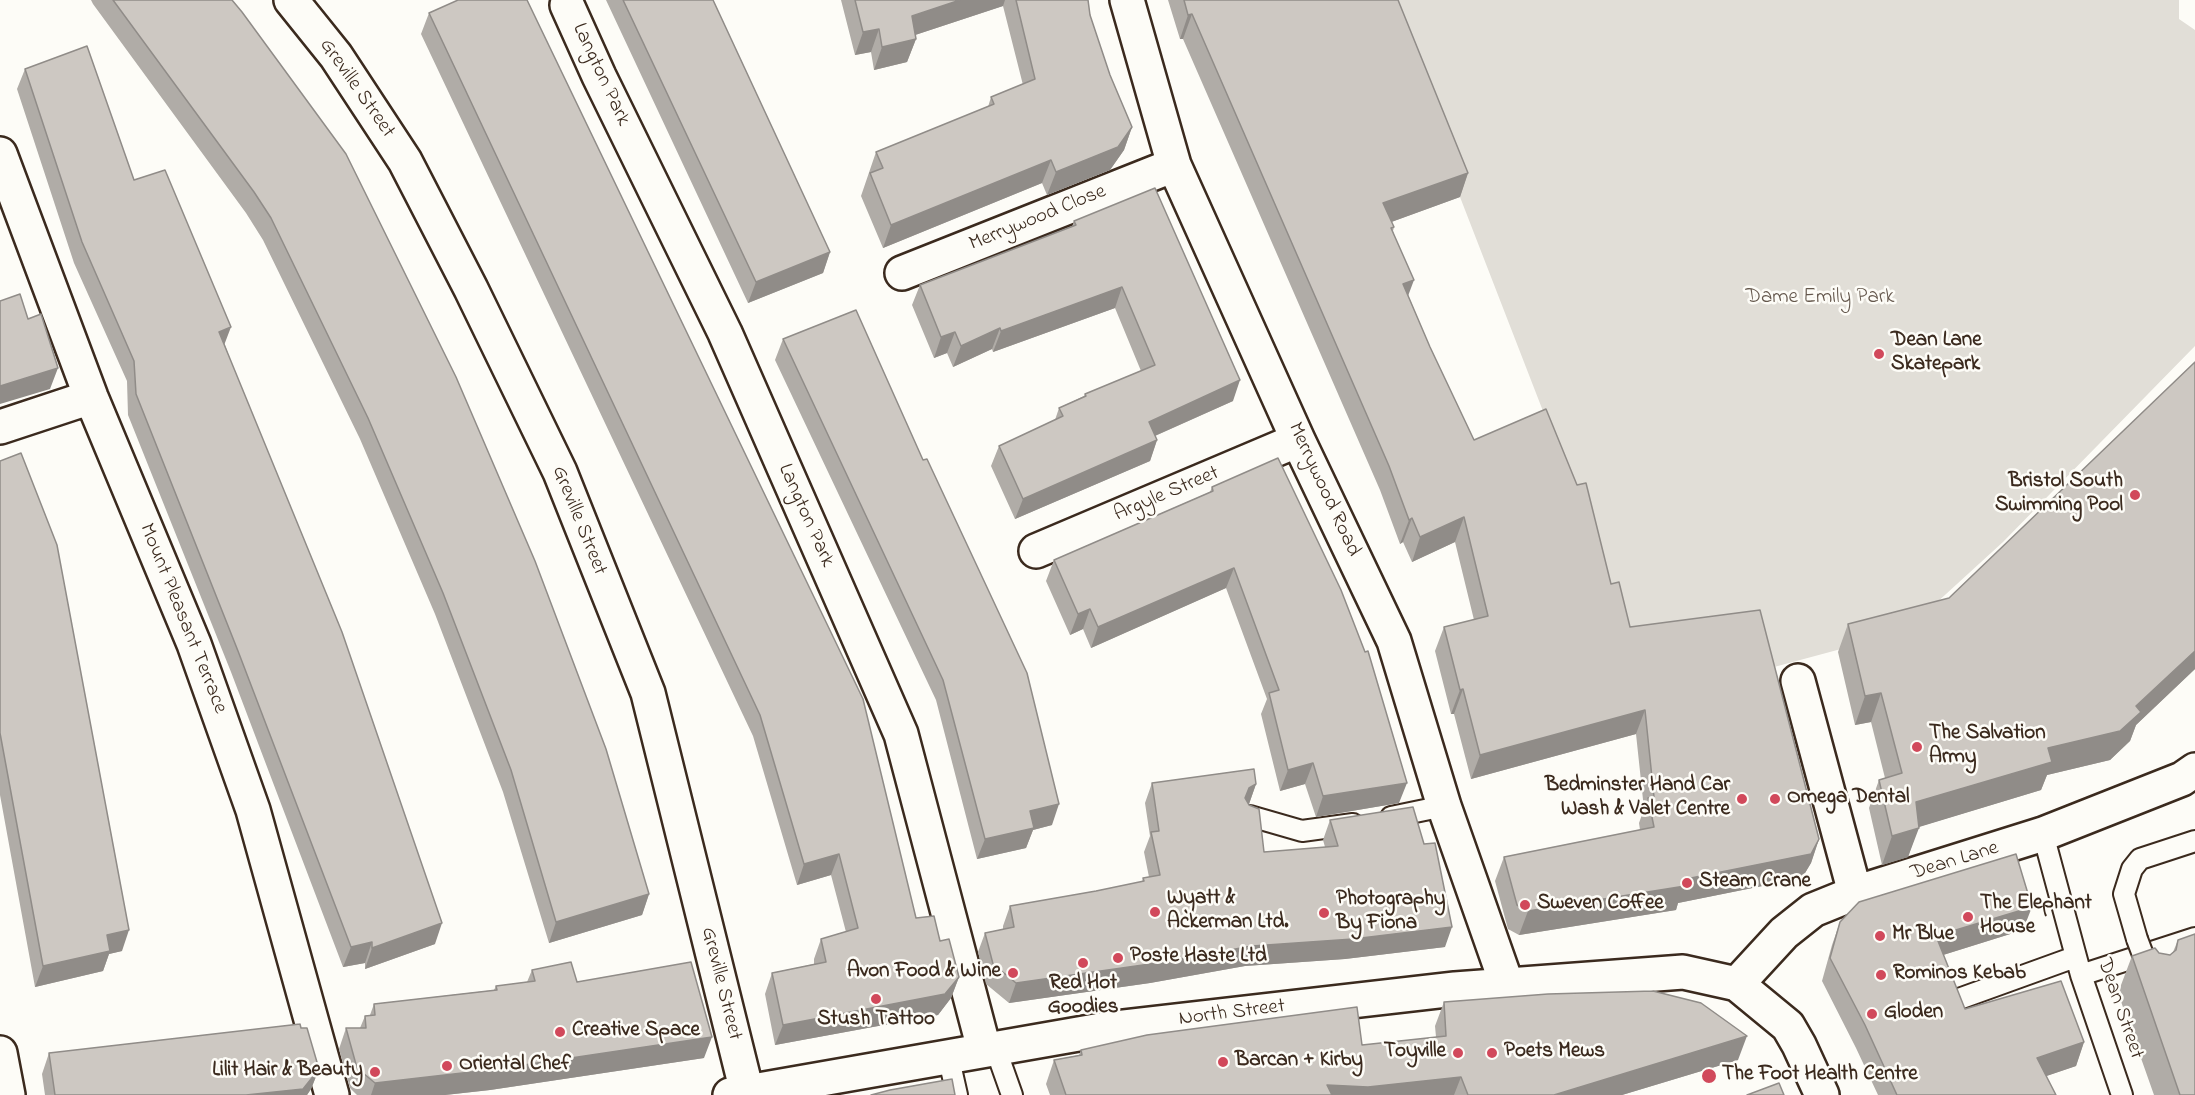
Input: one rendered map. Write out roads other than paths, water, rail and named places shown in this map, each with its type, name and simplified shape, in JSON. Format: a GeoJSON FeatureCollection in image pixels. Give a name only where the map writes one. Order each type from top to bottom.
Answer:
{"type":"FeatureCollection","features":[{"type":"Feature","properties":{"kind":"street","name":"Greville Street"},"geometry":{"type":"LineString","coordinates":[[291,0],[336,56],[405,161],[471,289],[560,472],[648,693],[739,1094]]}},
{"type":"Feature","properties":{"kind":"street","name":"Merrywood Road"},"geometry":{"type":"LineString","coordinates":[[1127,0],[1174,165],[1298,440],[1394,641],[1444,806],[1507,985]]}},
{"type":"Feature","properties":{"kind":"street","name":"Langton Park"},"geometry":{"type":"LineString","coordinates":[[567,5],[599,76],[725,333],[901,734],[990,1048]]}},
{"type":"Feature","properties":{"kind":"street","name":"Mount Pleasant Terrace"},"geometry":{"type":"LineString","coordinates":[[0,154],[91,397],[194,644],[253,810],[332,1095]]}},
{"type":"Feature","properties":{"kind":"street","name":"Merrywood Close"},"geometry":{"type":"LineString","coordinates":[[902,273],[1174,165]]}},
{"type":"Feature","properties":{"kind":"street"},"geometry":{"type":"LineString","coordinates":[[0,428],[91,397]]}},
{"type":"Feature","properties":{"kind":"street","name":"Argyle Street"},"geometry":{"type":"LineString","coordinates":[[1036,551],[1298,440]]}},
{"type":"Feature","properties":{"kind":"street"},"geometry":{"type":"LineString","coordinates":[[1798,681],[1855,893]]}},
{"type":"Feature","properties":{"kind":"street","name":"Dean Lane"},"geometry":{"type":"LineString","coordinates":[[1737,984],[1784,933],[1813,910],[1855,893],[2043,834],[2182,779],[2195,770]]}},
{"type":"Feature","properties":{"kind":"street","name":"North Street"},"geometry":{"type":"LineString","coordinates":[[739,1094],[948,1055],[1119,1028],[1351,1000],[1507,985],[1683,972],[1737,984]]}},
{"type":"Feature","properties":{"kind":"street"},"geometry":{"type":"LineString","coordinates":[[1737,984],[1788,1026],[1822,1095]]}},
{"type":"Feature","properties":{"kind":"street"},"geometry":{"type":"LineString","coordinates":[[0,1053],[8,1095]]}},
{"type":"Feature","properties":{"kind":"lane"},"geometry":{"type":"LineString","coordinates":[[1250,816],[1302,831],[1372,821],[1444,806]]}},
{"type":"Feature","properties":{"kind":"lane","name":"Dean Street"},"geometry":{"type":"LineString","coordinates":[[2043,834],[2078,966],[2122,1095]]}},
{"type":"Feature","properties":{"kind":"lane"},"geometry":{"type":"LineString","coordinates":[[2153,980],[2124,894],[2132,869],[2140,859],[2195,841]]}},
{"type":"Feature","properties":{"kind":"lane"},"geometry":{"type":"LineString","coordinates":[[1956,1000],[2078,966],[2195,938]]}},
{"type":"Feature","properties":{"kind":"lane"},"geometry":{"type":"LineString","coordinates":[[990,1048],[1012,1095]]}},
{"type":"Feature","properties":{"kind":"lane"},"geometry":{"type":"LineString","coordinates":[[948,1055],[957,1095]]}},
{"type":"Feature","properties":{"kind":"place","name":"Dean Lane Skatepark"},"geometry":{"type":"Point","coordinates":[1879,354]}},
{"type":"Feature","properties":{"kind":"place","name":"Bristol South Swimming Pool"},"geometry":{"type":"Point","coordinates":[2135,495]}},
{"type":"Feature","properties":{"kind":"place","name":"The Salvation Army"},"geometry":{"type":"Point","coordinates":[1917,747]}},
{"type":"Feature","properties":{"kind":"place","name":"Bedminster Hand Car Wash & Valet Centre"},"geometry":{"type":"Point","coordinates":[1742,799]}},
{"type":"Feature","properties":{"kind":"place","name":"Omega Dental"},"geometry":{"type":"Point","coordinates":[1775,799]}},
{"type":"Feature","properties":{"kind":"place","name":"Steam Crane"},"geometry":{"type":"Point","coordinates":[1687,883]}},
{"type":"Feature","properties":{"kind":"place","name":"Sweven Coffee"},"geometry":{"type":"Point","coordinates":[1525,905]}},
{"type":"Feature","properties":{"kind":"place","name":"Wyatt & Ackerman Ltd."},"geometry":{"type":"Point","coordinates":[1155,912]}},
{"type":"Feature","properties":{"kind":"place","name":"Photography By Fiona"},"geometry":{"type":"Point","coordinates":[1324,913]}},
{"type":"Feature","properties":{"kind":"place","name":"The Elephant House"},"geometry":{"type":"Point","coordinates":[1968,917]}},
{"type":"Feature","properties":{"kind":"place","name":"Mr Blue"},"geometry":{"type":"Point","coordinates":[1880,936]}},
{"type":"Feature","properties":{"kind":"place","name":"Poste Haste Ltd"},"geometry":{"type":"Point","coordinates":[1118,958]}},
{"type":"Feature","properties":{"kind":"place","name":"Red Hot Goodies"},"geometry":{"type":"Point","coordinates":[1083,963]}},
{"type":"Feature","properties":{"kind":"place","name":"Avon Food & Wine"},"geometry":{"type":"Point","coordinates":[1013,973]}},
{"type":"Feature","properties":{"kind":"place","name":"Rominos Kebab"},"geometry":{"type":"Point","coordinates":[1881,975]}},
{"type":"Feature","properties":{"kind":"place","name":"Stush Tattoo"},"geometry":{"type":"Point","coordinates":[876,999]}},
{"type":"Feature","properties":{"kind":"place","name":"Gloden"},"geometry":{"type":"Point","coordinates":[1872,1014]}},
{"type":"Feature","properties":{"kind":"place","name":"Creative Space"},"geometry":{"type":"Point","coordinates":[560,1032]}},
{"type":"Feature","properties":{"kind":"place","name":"Toyville"},"geometry":{"type":"Point","coordinates":[1458,1053]}},
{"type":"Feature","properties":{"kind":"place","name":"Poets Mews"},"geometry":{"type":"Point","coordinates":[1492,1053]}},
{"type":"Feature","properties":{"kind":"place","name":"Barcan + Kirby"},"geometry":{"type":"Point","coordinates":[1223,1062]}},
{"type":"Feature","properties":{"kind":"place","name":"Oriental Chef"},"geometry":{"type":"Point","coordinates":[447,1066]}},
{"type":"Feature","properties":{"kind":"place","name":"Lilit Hair & Beauty"},"geometry":{"type":"Point","coordinates":[375,1072]}},
{"type":"Feature","properties":{"kind":"place","name":"The Foot Health Centre"},"geometry":{"type":"Point","coordinates":[1709,1076]}},
{"type":"Feature","properties":{"kind":"park label","name":"Dame Emily Park"},"geometry":{"type":"Point","coordinates":[1820,299]}}]}
